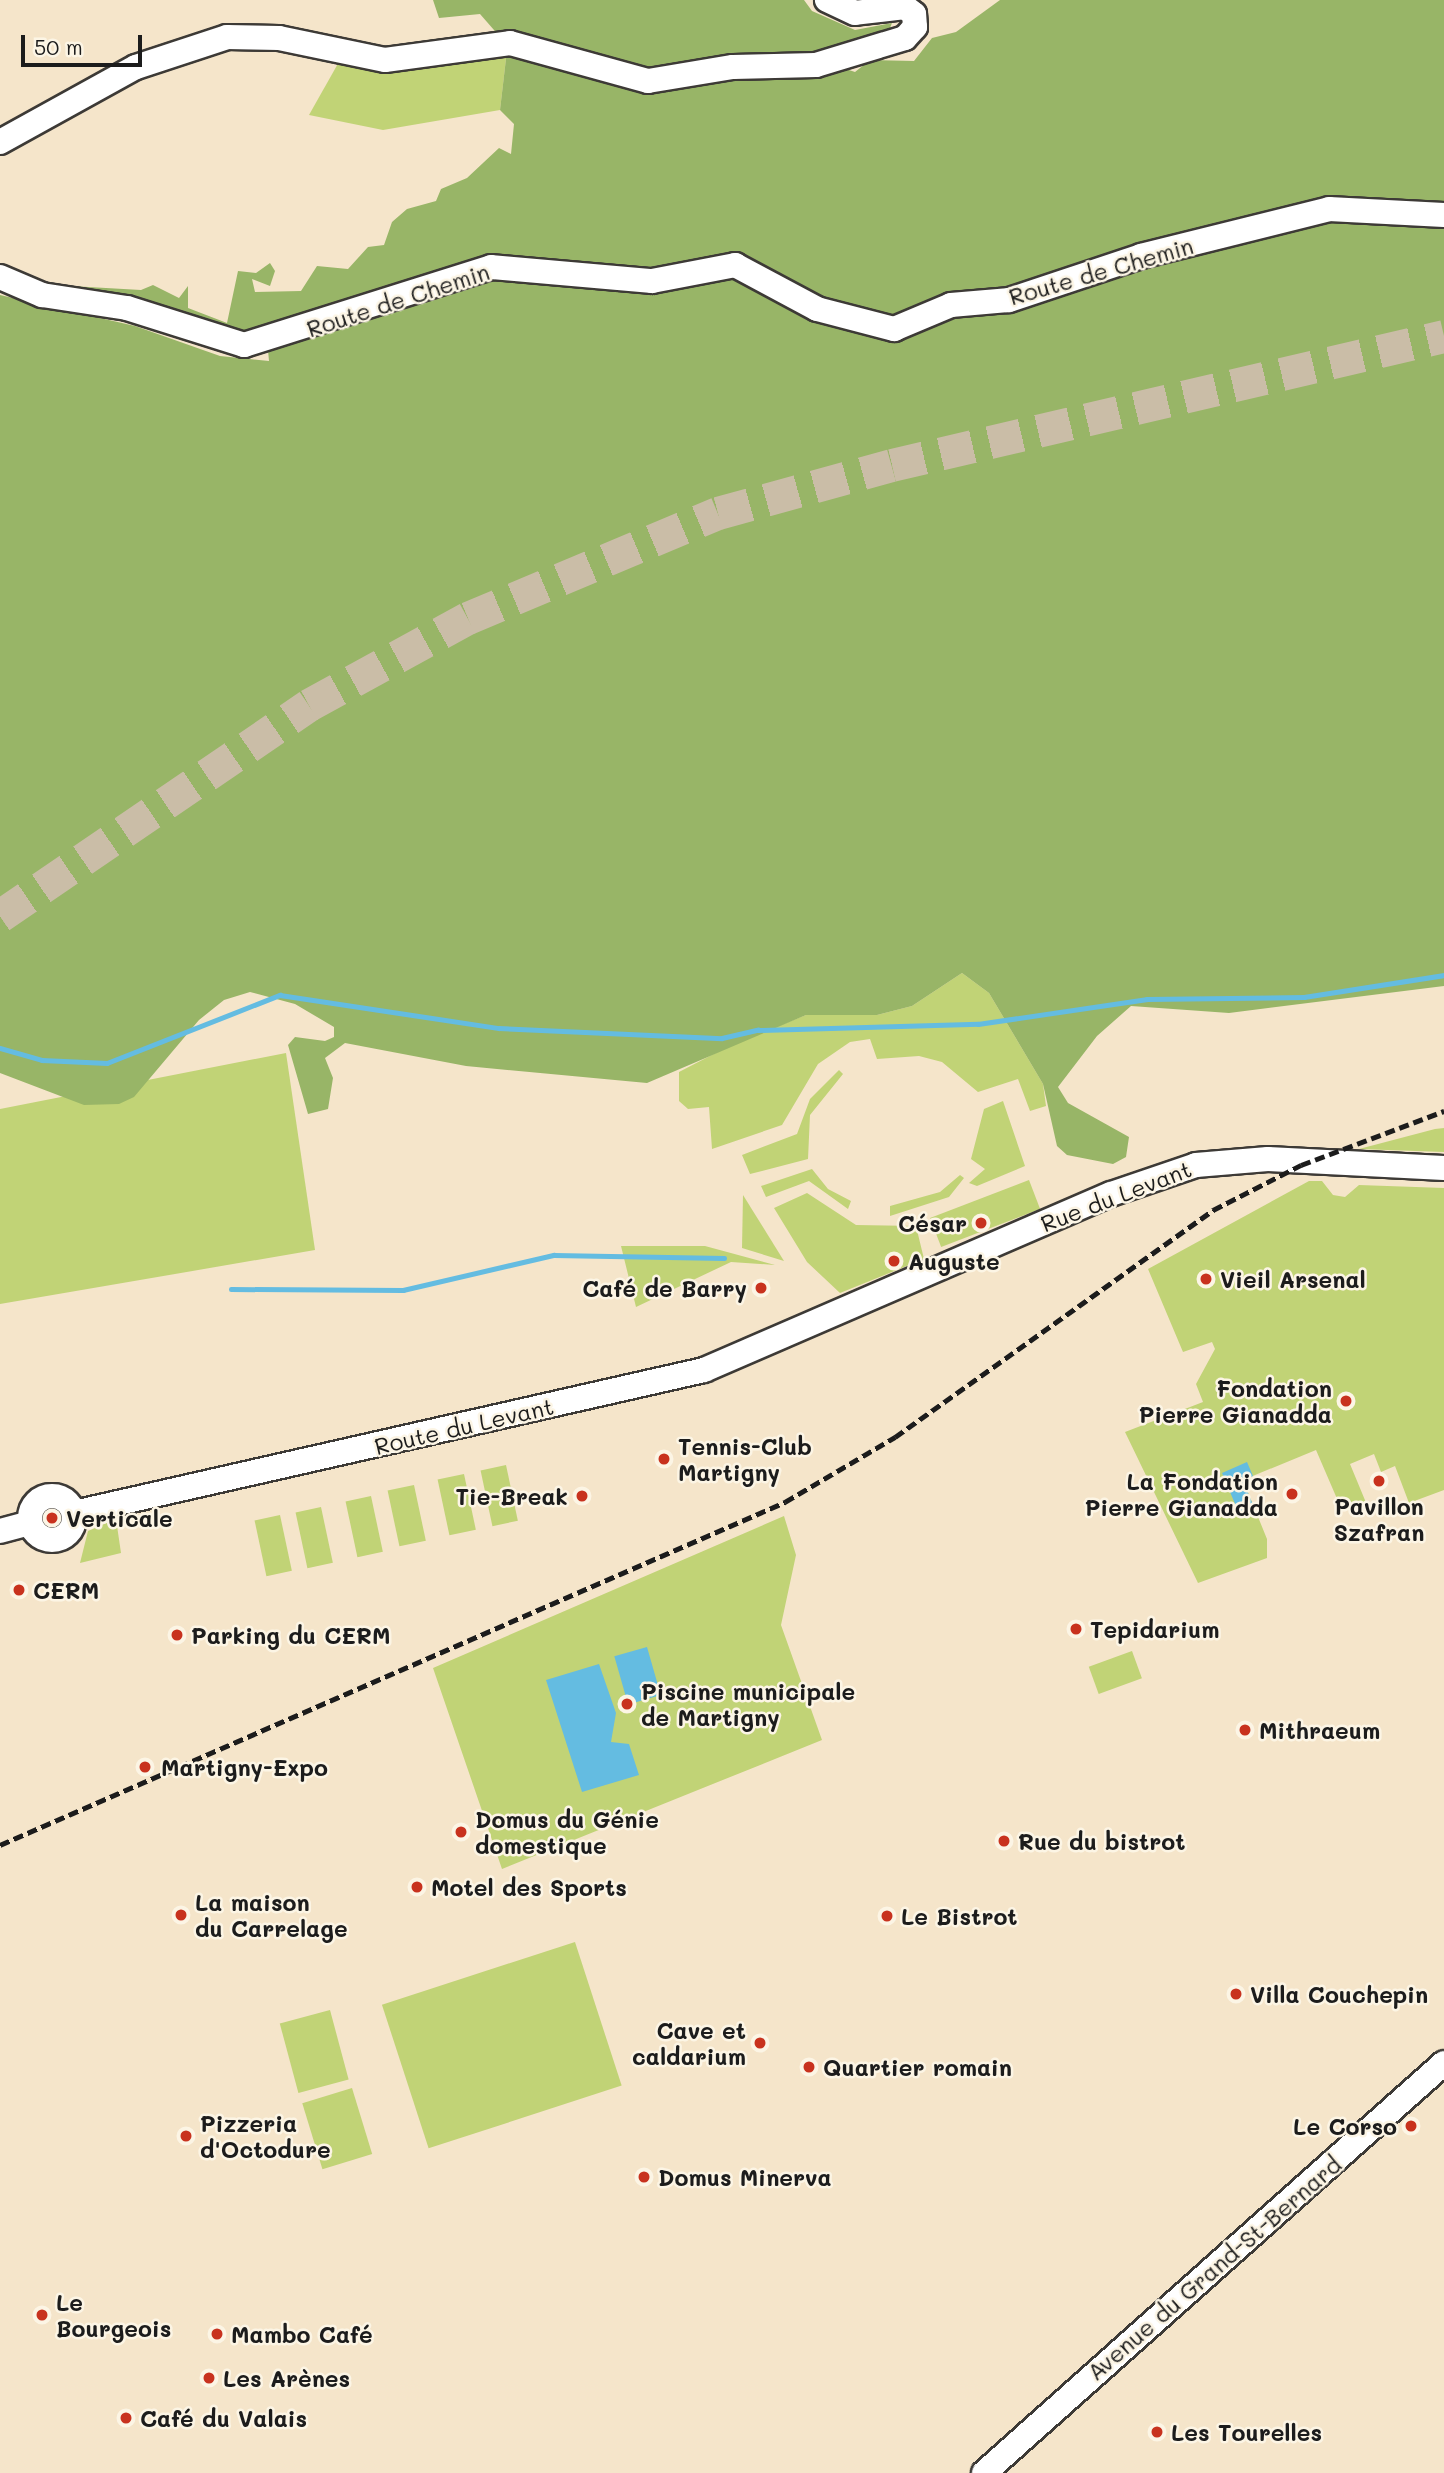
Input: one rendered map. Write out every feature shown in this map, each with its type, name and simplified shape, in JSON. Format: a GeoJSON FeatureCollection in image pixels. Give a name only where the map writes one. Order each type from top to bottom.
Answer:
{"type":"FeatureCollection","features":[{"type":"Feature","properties":{"kind":"street"},"geometry":{"type":"LineString","coordinates":[[0,142],[136,68],[227,37],[272,37],[384,60],[510,43],[648,81],[733,66],[816,65],[905,38],[915,27],[915,14],[905,8],[855,12],[827,0]]}},
{"type":"Feature","properties":{"kind":"street","name":"Route de Chemin"},"geometry":{"type":"LineString","coordinates":[[0,277],[42,295],[127,308],[244,345],[491,267],[652,281],[735,265],[817,309],[894,329],[951,305],[1009,300],[1141,257],[1329,209],[1444,215]]}},
{"type":"Feature","properties":{"kind":"street","name":"Rue du Levant"},"geometry":{"type":"LineString","coordinates":[[846,1310],[1111,1194],[1196,1165],[1268,1159],[1444,1168]]}},
{"type":"Feature","properties":{"kind":"street","name":"Route du Levant"},"geometry":{"type":"LineString","coordinates":[[0,1531],[30,1523],[40,1536],[55,1540],[70,1531],[74,1513],[661,1382],[846,1310]]}},
{"type":"Feature","properties":{"kind":"street","name":"Avenue du Grand-St-Bernard"},"geometry":{"type":"LineString","coordinates":[[984,2473],[1444,2063]]}},
{"type":"Feature","properties":{"kind":"green space"},"geometry":{"type":"Polygon","coordinates":[[[433,0],[804,0],[812,11],[855,30],[892,23],[888,33],[839,47],[840,67],[855,72],[870,60],[914,61],[932,38],[956,32],[1000,0],[1444,0],[1444,986],[1229,1013],[1131,1006],[1097,1036],[1058,1087],[1068,1103],[1129,1137],[1126,1157],[1113,1164],[1067,1155],[1057,1146],[1043,1084],[989,993],[962,973],[912,1006],[877,1015],[806,1015],[647,1083],[466,1066],[345,1043],[325,1058],[333,1078],[328,1109],[308,1114],[288,1045],[295,1037],[325,1041],[334,1037],[334,1027],[295,1004],[250,992],[224,1000],[199,1020],[134,1097],[119,1104],[84,1105],[0,1073],[0,295],[135,326],[220,356],[269,361],[266,329],[247,334],[132,295],[71,286],[141,290],[153,285],[179,298],[188,286],[188,308],[227,323],[238,271],[256,273],[270,263],[275,271],[270,286],[252,279],[255,292],[301,291],[317,266],[348,269],[368,247],[384,245],[392,222],[407,209],[436,201],[441,189],[467,178],[499,148],[511,154],[514,124],[500,110],[507,50],[501,38],[480,14],[439,18],[433,0]]]}},
{"type":"Feature","properties":{"kind":"green space"},"geometry":{"type":"Polygon","coordinates":[[[507,50],[500,110],[383,130],[309,115],[340,60],[507,50]]]}},
{"type":"Feature","properties":{"kind":"green space"},"geometry":{"type":"Polygon","coordinates":[[[962,973],[989,993],[1043,1084],[1046,1106],[1030,1111],[1018,1079],[978,1092],[942,1062],[919,1056],[877,1059],[870,1039],[850,1042],[818,1064],[782,1125],[712,1149],[709,1107],[688,1109],[679,1101],[679,1072],[733,1044],[806,1015],[877,1015],[912,1006],[962,973]]]}},
{"type":"Feature","properties":{"kind":"green space"},"geometry":{"type":"Polygon","coordinates":[[[286,1053],[315,1250],[0,1304],[0,1109],[286,1053]]]}},
{"type":"Feature","properties":{"kind":"green space"},"geometry":{"type":"Polygon","coordinates":[[[839,1070],[843,1074],[810,1115],[808,1159],[750,1174],[742,1155],[797,1134],[810,1099],[839,1070]]]}},
{"type":"Feature","properties":{"kind":"green space"},"geometry":{"type":"Polygon","coordinates":[[[1003,1101],[1025,1166],[977,1186],[969,1183],[985,1169],[971,1159],[984,1109],[1003,1101]]]}},
{"type":"Feature","properties":{"kind":"green space"},"geometry":{"type":"Polygon","coordinates":[[[1444,1128],[1444,1152],[1359,1149],[1435,1129],[1444,1128]]]}},
{"type":"Feature","properties":{"kind":"green space"},"geometry":{"type":"Polygon","coordinates":[[[812,1169],[828,1189],[851,1201],[848,1209],[809,1181],[766,1197],[761,1186],[812,1169]]]}},
{"type":"Feature","properties":{"kind":"green space"},"geometry":{"type":"Polygon","coordinates":[[[960,1175],[964,1178],[949,1197],[890,1216],[890,1206],[940,1192],[960,1175]]]}},
{"type":"Feature","properties":{"kind":"green space"},"geometry":{"type":"Polygon","coordinates":[[[1029,1180],[1040,1209],[941,1247],[930,1218],[1029,1180]]]}},
{"type":"Feature","properties":{"kind":"green space"},"geometry":{"type":"Polygon","coordinates":[[[1309,1181],[1322,1181],[1333,1195],[1345,1197],[1359,1185],[1444,1188],[1444,1490],[1409,1503],[1395,1466],[1381,1472],[1374,1454],[1350,1464],[1367,1505],[1341,1508],[1316,1450],[1243,1480],[1267,1539],[1267,1558],[1198,1583],[1125,1432],[1203,1402],[1196,1384],[1215,1349],[1212,1342],[1183,1352],[1148,1269],[1309,1181]]]}},
{"type":"Feature","properties":{"kind":"green space"},"geometry":{"type":"Polygon","coordinates":[[[807,1193],[856,1225],[916,1226],[924,1259],[840,1293],[807,1262],[774,1208],[807,1193]]]}},
{"type":"Feature","properties":{"kind":"green space"},"geometry":{"type":"Polygon","coordinates":[[[743,1195],[784,1261],[742,1248],[743,1195]]]}},
{"type":"Feature","properties":{"kind":"green space"},"geometry":{"type":"Polygon","coordinates":[[[621,1246],[705,1246],[775,1265],[731,1262],[636,1307],[621,1246]]]}},
{"type":"Feature","properties":{"kind":"green space"},"geometry":{"type":"Polygon","coordinates":[[[506,1465],[518,1521],[492,1526],[481,1470],[506,1465]]]}},
{"type":"Feature","properties":{"kind":"green space"},"geometry":{"type":"Polygon","coordinates":[[[464,1474],[476,1530],[449,1535],[438,1480],[464,1474]]]}},
{"type":"Feature","properties":{"kind":"green space"},"geometry":{"type":"Polygon","coordinates":[[[414,1485],[426,1541],[399,1546],[388,1491],[414,1485]]]}},
{"type":"Feature","properties":{"kind":"green space"},"geometry":{"type":"Polygon","coordinates":[[[371,1496],[383,1552],[357,1557],[346,1501],[371,1496]]]}},
{"type":"Feature","properties":{"kind":"green space"},"geometry":{"type":"Polygon","coordinates":[[[321,1507],[333,1563],[307,1568],[296,1512],[321,1507]]]}},
{"type":"Feature","properties":{"kind":"green space"},"geometry":{"type":"Polygon","coordinates":[[[280,1515],[292,1571],[266,1576],[255,1520],[280,1515]]]}},
{"type":"Feature","properties":{"kind":"green space","name":"Piscine municipale de Martigny"},"geometry":{"type":"Polygon","coordinates":[[[784,1516],[796,1555],[781,1625],[822,1740],[502,1869],[433,1668],[784,1516]]]}},
{"type":"Feature","properties":{"kind":"green space"},"geometry":{"type":"Polygon","coordinates":[[[116,1519],[121,1553],[80,1563],[88,1531],[116,1519]]]}},
{"type":"Feature","properties":{"kind":"green space"},"geometry":{"type":"Polygon","coordinates":[[[1132,1651],[1142,1678],[1099,1694],[1089,1667],[1132,1651]]]}},
{"type":"Feature","properties":{"kind":"green space"},"geometry":{"type":"Polygon","coordinates":[[[575,1942],[622,2086],[429,2148],[382,2005],[575,1942]]]}},
{"type":"Feature","properties":{"kind":"green space"},"geometry":{"type":"Polygon","coordinates":[[[330,2010],[349,2080],[298,2093],[280,2023],[330,2010]]]}},
{"type":"Feature","properties":{"kind":"green space"},"geometry":{"type":"Polygon","coordinates":[[[352,2088],[372,2154],[322,2169],[302,2103],[352,2088]]]}},
{"type":"Feature","properties":{"kind":"water"},"geometry":{"type":"Polygon","coordinates":[[[1247,1462],[1253,1476],[1243,1481],[1256,1512],[1241,1518],[1222,1473],[1247,1462]]]}},
{"type":"Feature","properties":{"kind":"water"},"geometry":{"type":"Polygon","coordinates":[[[647,1647],[661,1695],[628,1704],[614,1656],[647,1647]]]}},
{"type":"Feature","properties":{"kind":"water"},"geometry":{"type":"Polygon","coordinates":[[[599,1664],[616,1713],[611,1742],[629,1744],[639,1775],[582,1792],[546,1680],[599,1664]]]}},
{"type":"Feature","properties":{"kind":"waterway"},"geometry":{"type":"LineString","coordinates":[[0,1048],[42,1060],[107,1063],[280,995],[499,1028],[722,1038],[758,1030],[978,1024],[1147,999],[1304,997],[1444,975]]}},
{"type":"Feature","properties":{"kind":"waterway"},"geometry":{"type":"LineString","coordinates":[[231,1289],[403,1290],[554,1255],[724,1258]]}},
{"type":"Feature","properties":{"kind":"tunnel"},"geometry":{"type":"LineString","coordinates":[[0,916],[309,705],[468,618],[718,513],[892,465],[1444,336]]}},
{"type":"Feature","properties":{"kind":"railway"},"geometry":{"type":"LineString","coordinates":[[0,1845],[785,1502],[895,1437],[1213,1210],[1301,1165],[1444,1111]]}},
{"type":"Feature","properties":{"kind":"place","name":"César"},"geometry":{"type":"Point","coordinates":[981,1223]}},
{"type":"Feature","properties":{"kind":"place","name":"Auguste"},"geometry":{"type":"Point","coordinates":[894,1261]}},
{"type":"Feature","properties":{"kind":"place","name":"Vieil Arsenal"},"geometry":{"type":"Point","coordinates":[1206,1279]}},
{"type":"Feature","properties":{"kind":"place","name":"Café de Barry"},"geometry":{"type":"Point","coordinates":[761,1288]}},
{"type":"Feature","properties":{"kind":"place","name":"Fondation Pierre Gianadda"},"geometry":{"type":"Point","coordinates":[1346,1401]}},
{"type":"Feature","properties":{"kind":"place","name":"Tennis-Club Martigny"},"geometry":{"type":"Point","coordinates":[664,1459]}},
{"type":"Feature","properties":{"kind":"place","name":"Pavillon Szafran"},"geometry":{"type":"Point","coordinates":[1379,1481]}},
{"type":"Feature","properties":{"kind":"place","name":"La Fondation Pierre Gianadda"},"geometry":{"type":"Point","coordinates":[1292,1494]}},
{"type":"Feature","properties":{"kind":"place","name":"Tie-Break"},"geometry":{"type":"Point","coordinates":[582,1496]}},
{"type":"Feature","properties":{"kind":"place","name":"Verticale"},"geometry":{"type":"Point","coordinates":[52,1518]}},
{"type":"Feature","properties":{"kind":"place","name":"CERM"},"geometry":{"type":"Point","coordinates":[19,1590]}},
{"type":"Feature","properties":{"kind":"place","name":"Tepidarium"},"geometry":{"type":"Point","coordinates":[1076,1629]}},
{"type":"Feature","properties":{"kind":"place","name":"Parking du CERM"},"geometry":{"type":"Point","coordinates":[177,1635]}},
{"type":"Feature","properties":{"kind":"place","name":"Piscine municipale de Martigny"},"geometry":{"type":"Point","coordinates":[627,1704]}},
{"type":"Feature","properties":{"kind":"place","name":"Mithraeum"},"geometry":{"type":"Point","coordinates":[1245,1730]}},
{"type":"Feature","properties":{"kind":"place","name":"Martigny-Expo"},"geometry":{"type":"Point","coordinates":[145,1767]}},
{"type":"Feature","properties":{"kind":"place","name":"Domus du Génie domestique"},"geometry":{"type":"Point","coordinates":[461,1832]}},
{"type":"Feature","properties":{"kind":"place","name":"Rue du bistrot"},"geometry":{"type":"Point","coordinates":[1004,1841]}},
{"type":"Feature","properties":{"kind":"place","name":"Motel des Sports"},"geometry":{"type":"Point","coordinates":[417,1887]}},
{"type":"Feature","properties":{"kind":"place","name":"La maison du Carrelage"},"geometry":{"type":"Point","coordinates":[181,1915]}},
{"type":"Feature","properties":{"kind":"place","name":"Le Bistrot"},"geometry":{"type":"Point","coordinates":[887,1916]}},
{"type":"Feature","properties":{"kind":"place","name":"Villa Couchepin"},"geometry":{"type":"Point","coordinates":[1236,1994]}},
{"type":"Feature","properties":{"kind":"place","name":"Cave et caldarium"},"geometry":{"type":"Point","coordinates":[760,2043]}},
{"type":"Feature","properties":{"kind":"place","name":"Quartier romain"},"geometry":{"type":"Point","coordinates":[809,2067]}},
{"type":"Feature","properties":{"kind":"place","name":"Le Corso"},"geometry":{"type":"Point","coordinates":[1411,2126]}},
{"type":"Feature","properties":{"kind":"place","name":"Pizzeria d'Octodure"},"geometry":{"type":"Point","coordinates":[186,2136]}},
{"type":"Feature","properties":{"kind":"place","name":"Domus Minerva"},"geometry":{"type":"Point","coordinates":[644,2177]}},
{"type":"Feature","properties":{"kind":"place","name":"Le Bourgeois"},"geometry":{"type":"Point","coordinates":[42,2315]}},
{"type":"Feature","properties":{"kind":"place","name":"Mambo Café"},"geometry":{"type":"Point","coordinates":[217,2334]}},
{"type":"Feature","properties":{"kind":"place","name":"Les Arènes"},"geometry":{"type":"Point","coordinates":[209,2378]}},
{"type":"Feature","properties":{"kind":"place","name":"Café du Valais"},"geometry":{"type":"Point","coordinates":[126,2418]}},
{"type":"Feature","properties":{"kind":"place","name":"Les Tourelles"},"geometry":{"type":"Point","coordinates":[1157,2432]}}]}
